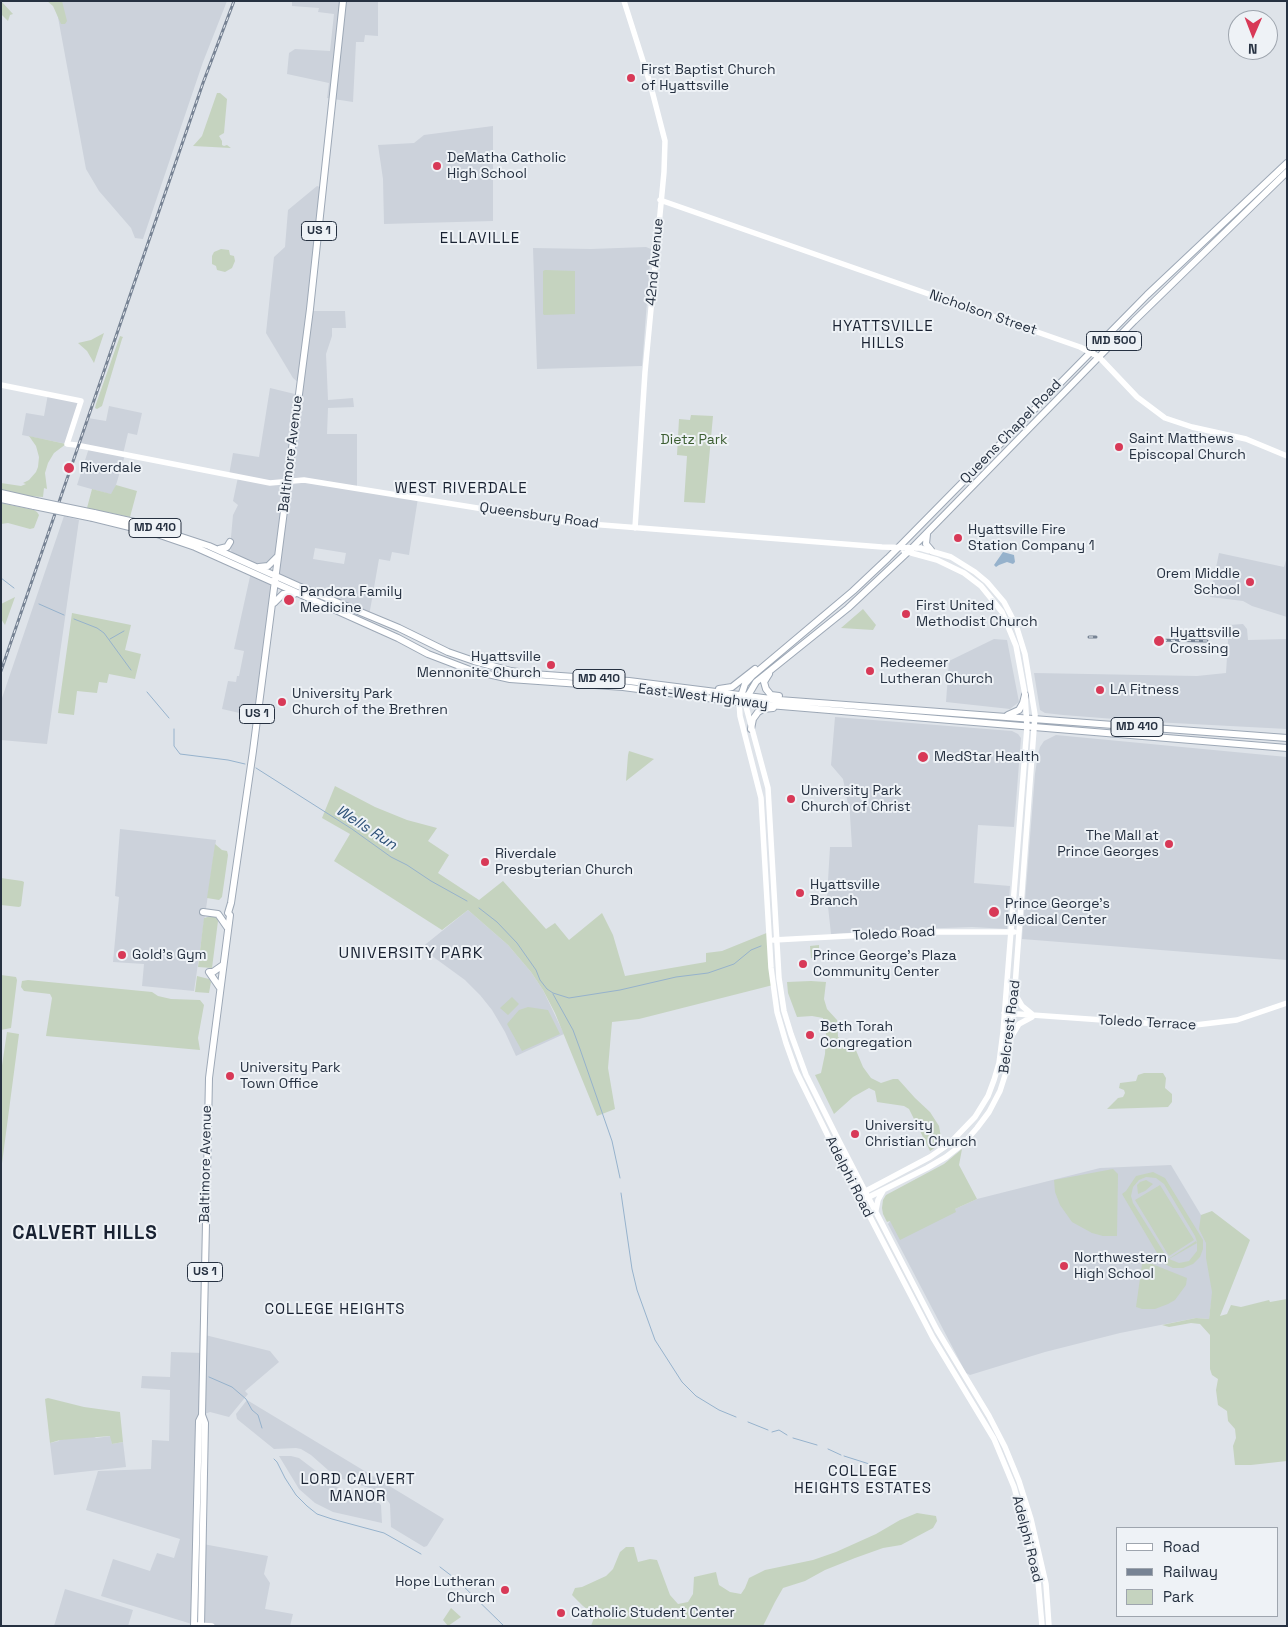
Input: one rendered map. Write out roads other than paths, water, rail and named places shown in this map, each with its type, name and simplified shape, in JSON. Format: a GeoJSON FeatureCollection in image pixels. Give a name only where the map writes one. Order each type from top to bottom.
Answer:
{"type":"FeatureCollection","features":[{"type":"Feature","properties":{"kind":"main road","name":"Baltimore Avenue"},"geometry":{"type":"LineString","coordinates":[[198,1625],[198,1421],[202,1415],[208,1092],[230,915],[228,913],[231,906],[272,606],[317,249],[343,1]]}},
{"type":"Feature","properties":{"kind":"main road","name":"42nd Avenue"},"geometry":{"type":"LineString","coordinates":[[624,1],[650,83],[664,141],[664,172],[660,200],[635,528]]}},
{"type":"Feature","properties":{"kind":"main road","name":"Queens Chapel Road"},"geometry":{"type":"LineString","coordinates":[[743,699],[748,680],[853,591],[978,468],[1054,387],[1147,295],[1287,163]]}},
{"type":"Feature","properties":{"kind":"main road","name":"Queens Chapel Road"},"geometry":{"type":"LineString","coordinates":[[743,699],[756,682],[858,599],[910,550],[1099,357],[1287,172]]}},
{"type":"Feature","properties":{"kind":"main road","name":"Nicholson Street"},"geometry":{"type":"LineString","coordinates":[[660,200],[1077,346],[1099,357],[1137,397],[1165,418],[1192,427],[1246,439],[1287,456]]}},
{"type":"Feature","properties":{"kind":"main road","name":"Queensbury Road"},"geometry":{"type":"LineString","coordinates":[[1,385],[81,401],[67,444],[270,483],[288,483],[304,480],[564,522],[910,550]]}},
{"type":"Feature","properties":{"kind":"main road"},"geometry":{"type":"LineString","coordinates":[[974,486],[972,482],[978,468]]}},
{"type":"Feature","properties":{"kind":"main road","name":"East-West Highway"},"geometry":{"type":"LineString","coordinates":[[1,493],[35,504]]}},
{"type":"Feature","properties":{"kind":"main road","name":"East-West Highway"},"geometry":{"type":"LineString","coordinates":[[1,499],[139,523],[216,548],[255,566],[302,595],[398,638],[428,654],[482,673],[522,680],[623,687],[743,699],[814,709],[1287,748]]}},
{"type":"Feature","properties":{"kind":"main road","name":"East-West Highway"},"geometry":{"type":"LineString","coordinates":[[93,516],[182,542],[399,628],[448,652],[488,665],[532,674],[629,680],[693,689],[743,699],[825,702],[1287,738]]}},
{"type":"Feature","properties":{"kind":"main road"},"geometry":{"type":"LineString","coordinates":[[927,533],[926,544],[932,550]]}},
{"type":"Feature","properties":{"kind":"main road"},"geometry":{"type":"LineString","coordinates":[[216,548],[224,548],[230,542],[231,552],[235,557]]}},
{"type":"Feature","properties":{"kind":"main road","name":"Belcrest Road"},"geometry":{"type":"LineString","coordinates":[[860,1198],[868,1197],[946,1157],[964,1143],[977,1128],[989,1112],[1000,1091],[1008,1066],[1015,992],[1035,727],[1034,702],[1024,651],[1010,612],[987,582],[959,561],[932,550],[910,550]]}},
{"type":"Feature","properties":{"kind":"main road","name":"Belcrest Road"},"geometry":{"type":"LineString","coordinates":[[860,1198],[866,1190],[940,1151],[958,1136],[975,1117],[988,1096],[997,1071],[1001,1054],[1027,727],[1025,695],[1016,646],[1007,622],[990,596],[982,586],[964,573],[910,550]]}},
{"type":"Feature","properties":{"kind":"main road"},"geometry":{"type":"LineString","coordinates":[[255,566],[268,566],[278,555]]}},
{"type":"Feature","properties":{"kind":"main road"},"geometry":{"type":"LineString","coordinates":[[959,561],[964,573]]}},
{"type":"Feature","properties":{"kind":"main road"},"geometry":{"type":"LineString","coordinates":[[272,606],[277,598],[283,594],[302,595]]}},
{"type":"Feature","properties":{"kind":"main road"},"geometry":{"type":"LineString","coordinates":[[792,653],[768,675],[764,682],[766,689],[771,694],[779,696],[825,702]]}},
{"type":"Feature","properties":{"kind":"main road"},"geometry":{"type":"LineString","coordinates":[[693,689],[727,690],[769,661]]}},
{"type":"Feature","properties":{"kind":"main road"},"geometry":{"type":"LineString","coordinates":[[1002,716],[1012,715],[1019,710],[1024,703],[1025,695]]}},
{"type":"Feature","properties":{"kind":"main road","name":"Adelphi Road"},"geometry":{"type":"LineString","coordinates":[[743,699],[765,776],[769,800],[774,996],[786,1043],[800,1078],[933,1338],[994,1439],[1014,1487],[1019,1505],[1038,1583],[1042,1626]]}},
{"type":"Feature","properties":{"kind":"main road","name":"Adelphi Road"},"geometry":{"type":"LineString","coordinates":[[743,699],[740,716],[761,798],[773,940],[784,1011],[798,1055],[814,1092],[942,1339],[995,1426],[1016,1473],[1031,1520],[1046,1584],[1049,1626]]}},
{"type":"Feature","properties":{"kind":"main road"},"geometry":{"type":"LineString","coordinates":[[837,711],[842,709],[856,710],[883,707]]}},
{"type":"Feature","properties":{"kind":"main road"},"geometry":{"type":"LineString","coordinates":[[751,729],[755,716],[763,710],[814,709]]}},
{"type":"Feature","properties":{"kind":"main road"},"geometry":{"type":"LineString","coordinates":[[203,912],[219,915],[228,928]]}},
{"type":"Feature","properties":{"kind":"main road","name":"Toledo Road"},"geometry":{"type":"LineString","coordinates":[[773,940],[921,932],[1019,932]]}},
{"type":"Feature","properties":{"kind":"main road"},"geometry":{"type":"LineString","coordinates":[[220,988],[210,972],[223,965]]}},
{"type":"Feature","properties":{"kind":"main road"},"geometry":{"type":"LineString","coordinates":[[1011,1040],[1019,1024],[1035,1016],[1022,1006],[1015,992]]}},
{"type":"Feature","properties":{"kind":"main road","name":"Toledo Terrace"},"geometry":{"type":"LineString","coordinates":[[1004,1013],[1188,1026],[1237,1020],[1287,1003]]}},
{"type":"Feature","properties":{"kind":"main road"},"geometry":{"type":"LineString","coordinates":[[876,1212],[878,1200],[885,1188]]}},
{"type":"Feature","properties":{"kind":"main road"},"geometry":{"type":"LineString","coordinates":[[198,1625],[212,1626]]}},
{"type":"Feature","properties":{"kind":"water"},"geometry":{"type":"Polygon","coordinates":[[[1003,552],[1014,555],[1015,562],[1013,564],[1007,562],[996,567],[994,565],[1003,552]]]}},
{"type":"Feature","properties":{"kind":"waterway","name":"Wells Run"},"geometry":{"type":"LineString","coordinates":[[1,578],[14,588]]}},
{"type":"Feature","properties":{"kind":"waterway","name":"Wells Run"},"geometry":{"type":"LineString","coordinates":[[39,604],[64,615]]}},
{"type":"Feature","properties":{"kind":"waterway","name":"Wells Run"},"geometry":{"type":"LineString","coordinates":[[74,619],[97,628],[104,633],[131,670]]}},
{"type":"Feature","properties":{"kind":"waterway"},"geometry":{"type":"LineString","coordinates":[[110,639],[124,631]]}},
{"type":"Feature","properties":{"kind":"waterway","name":"Wells Run"},"geometry":{"type":"LineString","coordinates":[[147,692],[169,718]]}},
{"type":"Feature","properties":{"kind":"waterway","name":"Wells Run"},"geometry":{"type":"LineString","coordinates":[[174,729],[174,746],[180,754],[245,764]]}},
{"type":"Feature","properties":{"kind":"waterway","name":"Wells Run"},"geometry":{"type":"LineString","coordinates":[[256,768],[352,829],[391,857],[467,901]]}},
{"type":"Feature","properties":{"kind":"waterway"},"geometry":{"type":"LineString","coordinates":[[479,908],[497,922],[517,943],[547,989],[569,998],[620,990],[676,977],[708,973],[734,964],[751,950],[761,946]]}},
{"type":"Feature","properties":{"kind":"waterway"},"geometry":{"type":"LineString","coordinates":[[553,994],[573,1030],[580,1049],[612,1141],[620,1178]]}},
{"type":"Feature","properties":{"kind":"waterway"},"geometry":{"type":"LineString","coordinates":[[621,1193],[632,1269],[637,1290],[655,1340],[682,1382],[696,1396],[719,1410],[736,1417]]}},
{"type":"Feature","properties":{"kind":"waterway"},"geometry":{"type":"LineString","coordinates":[[209,1377],[232,1387],[246,1399],[252,1410],[258,1415],[262,1428]]}},
{"type":"Feature","properties":{"kind":"waterway"},"geometry":{"type":"LineString","coordinates":[[748,1422],[768,1430]]}},
{"type":"Feature","properties":{"kind":"waterway"},"geometry":{"type":"LineString","coordinates":[[772,1432],[779,1430],[787,1435]]}},
{"type":"Feature","properties":{"kind":"waterway"},"geometry":{"type":"LineString","coordinates":[[793,1438],[817,1445]]}},
{"type":"Feature","properties":{"kind":"waterway"},"geometry":{"type":"LineString","coordinates":[[828,1449],[841,1455]]}},
{"type":"Feature","properties":{"kind":"waterway"},"geometry":{"type":"LineString","coordinates":[[844,1456],[882,1468]]}},
{"type":"Feature","properties":{"kind":"waterway"},"geometry":{"type":"LineString","coordinates":[[274,1459],[296,1495],[317,1514],[384,1533],[421,1554]]}},
{"type":"Feature","properties":{"kind":"waterway"},"geometry":{"type":"LineString","coordinates":[[440,1567],[457,1580],[504,1626]]}},
{"type":"Feature","properties":{"kind":"railway"},"geometry":{"type":"LineString","coordinates":[[1,671],[203,83],[234,1]]}},
{"type":"Feature","properties":{"kind":"railway"},"geometry":{"type":"LineString","coordinates":[[1089,637],[1096,637]]}},
{"type":"Feature","properties":{"kind":"railway"},"geometry":{"type":"LineString","coordinates":[[1155,640],[1207,641]]}},
{"type":"Feature","properties":{"kind":"place","name":"First Baptist Church of Hyattsville"},"geometry":{"type":"Point","coordinates":[631,78]}},
{"type":"Feature","properties":{"kind":"place","name":"DeMatha Catholic High School"},"geometry":{"type":"Point","coordinates":[437,166]}},
{"type":"Feature","properties":{"kind":"place","name":"Saint Matthews Episcopal Church"},"geometry":{"type":"Point","coordinates":[1119,447]}},
{"type":"Feature","properties":{"kind":"place","name":"Riverdale"},"geometry":{"type":"Point","coordinates":[69,468]}},
{"type":"Feature","properties":{"kind":"place","name":"Hyattsville Fire Station Company 1"},"geometry":{"type":"Point","coordinates":[958,538]}},
{"type":"Feature","properties":{"kind":"place","name":"Orem Middle School"},"geometry":{"type":"Point","coordinates":[1250,582]}},
{"type":"Feature","properties":{"kind":"place","name":"Pandora Family Medicine"},"geometry":{"type":"Point","coordinates":[289,600]}},
{"type":"Feature","properties":{"kind":"place","name":"First United Methodist Church"},"geometry":{"type":"Point","coordinates":[906,614]}},
{"type":"Feature","properties":{"kind":"place","name":"Hyattsville Crossing"},"geometry":{"type":"Point","coordinates":[1159,641]}},
{"type":"Feature","properties":{"kind":"place","name":"Hyattsville Mennonite Church"},"geometry":{"type":"Point","coordinates":[551,665]}},
{"type":"Feature","properties":{"kind":"place","name":"Redeemer Lutheran Church"},"geometry":{"type":"Point","coordinates":[870,671]}},
{"type":"Feature","properties":{"kind":"place","name":"LA Fitness"},"geometry":{"type":"Point","coordinates":[1100,690]}},
{"type":"Feature","properties":{"kind":"place","name":"University Park Church of the Brethren"},"geometry":{"type":"Point","coordinates":[282,702]}},
{"type":"Feature","properties":{"kind":"place","name":"MedStar Health"},"geometry":{"type":"Point","coordinates":[923,757]}},
{"type":"Feature","properties":{"kind":"place","name":"University Park Church of Christ"},"geometry":{"type":"Point","coordinates":[791,799]}},
{"type":"Feature","properties":{"kind":"place","name":"The Mall at Prince Georges"},"geometry":{"type":"Point","coordinates":[1169,844]}},
{"type":"Feature","properties":{"kind":"place","name":"Riverdale Presbyterian Church"},"geometry":{"type":"Point","coordinates":[485,862]}},
{"type":"Feature","properties":{"kind":"place","name":"Hyattsville Branch"},"geometry":{"type":"Point","coordinates":[800,893]}},
{"type":"Feature","properties":{"kind":"place","name":"Prince George's Medical Center"},"geometry":{"type":"Point","coordinates":[994,912]}},
{"type":"Feature","properties":{"kind":"place","name":"Gold's Gym"},"geometry":{"type":"Point","coordinates":[122,955]}},
{"type":"Feature","properties":{"kind":"place","name":"Prince George's Plaza Community Center"},"geometry":{"type":"Point","coordinates":[803,964]}},
{"type":"Feature","properties":{"kind":"place","name":"Beth Torah Congregation"},"geometry":{"type":"Point","coordinates":[810,1035]}},
{"type":"Feature","properties":{"kind":"place","name":"University Park Town Office"},"geometry":{"type":"Point","coordinates":[230,1076]}},
{"type":"Feature","properties":{"kind":"place","name":"University Christian Church"},"geometry":{"type":"Point","coordinates":[855,1134]}},
{"type":"Feature","properties":{"kind":"place","name":"Northwestern High School"},"geometry":{"type":"Point","coordinates":[1064,1266]}},
{"type":"Feature","properties":{"kind":"place","name":"Hope Lutheran Church"},"geometry":{"type":"Point","coordinates":[505,1590]}},
{"type":"Feature","properties":{"kind":"place","name":"Catholic Student Center"},"geometry":{"type":"Point","coordinates":[561,1613]}},
{"type":"Feature","properties":{"kind":"district","name":"ELLAVILLE"},"geometry":{"type":"Point","coordinates":[480,239]}},
{"type":"Feature","properties":{"kind":"district","name":"HYATTSVILLE HILLS"},"geometry":{"type":"Point","coordinates":[883,336]}},
{"type":"Feature","properties":{"kind":"district","name":"WEST RIVERDALE"},"geometry":{"type":"Point","coordinates":[461,489]}},
{"type":"Feature","properties":{"kind":"district","name":"UNIVERSITY PARK"},"geometry":{"type":"Point","coordinates":[411,954]}},
{"type":"Feature","properties":{"kind":"district","name":"CALVERT HILLS"},"geometry":{"type":"Point","coordinates":[85,1234]}},
{"type":"Feature","properties":{"kind":"district","name":"COLLEGE HEIGHTS"},"geometry":{"type":"Point","coordinates":[335,1310]}},
{"type":"Feature","properties":{"kind":"district","name":"COLLEGE HEIGHTS ESTATES"},"geometry":{"type":"Point","coordinates":[863,1480]}},
{"type":"Feature","properties":{"kind":"district","name":"LORD CALVERT MANOR"},"geometry":{"type":"Point","coordinates":[358,1488]}},
{"type":"Feature","properties":{"kind":"park label","name":"Dietz Park"},"geometry":{"type":"Point","coordinates":[694,440]}}]}
